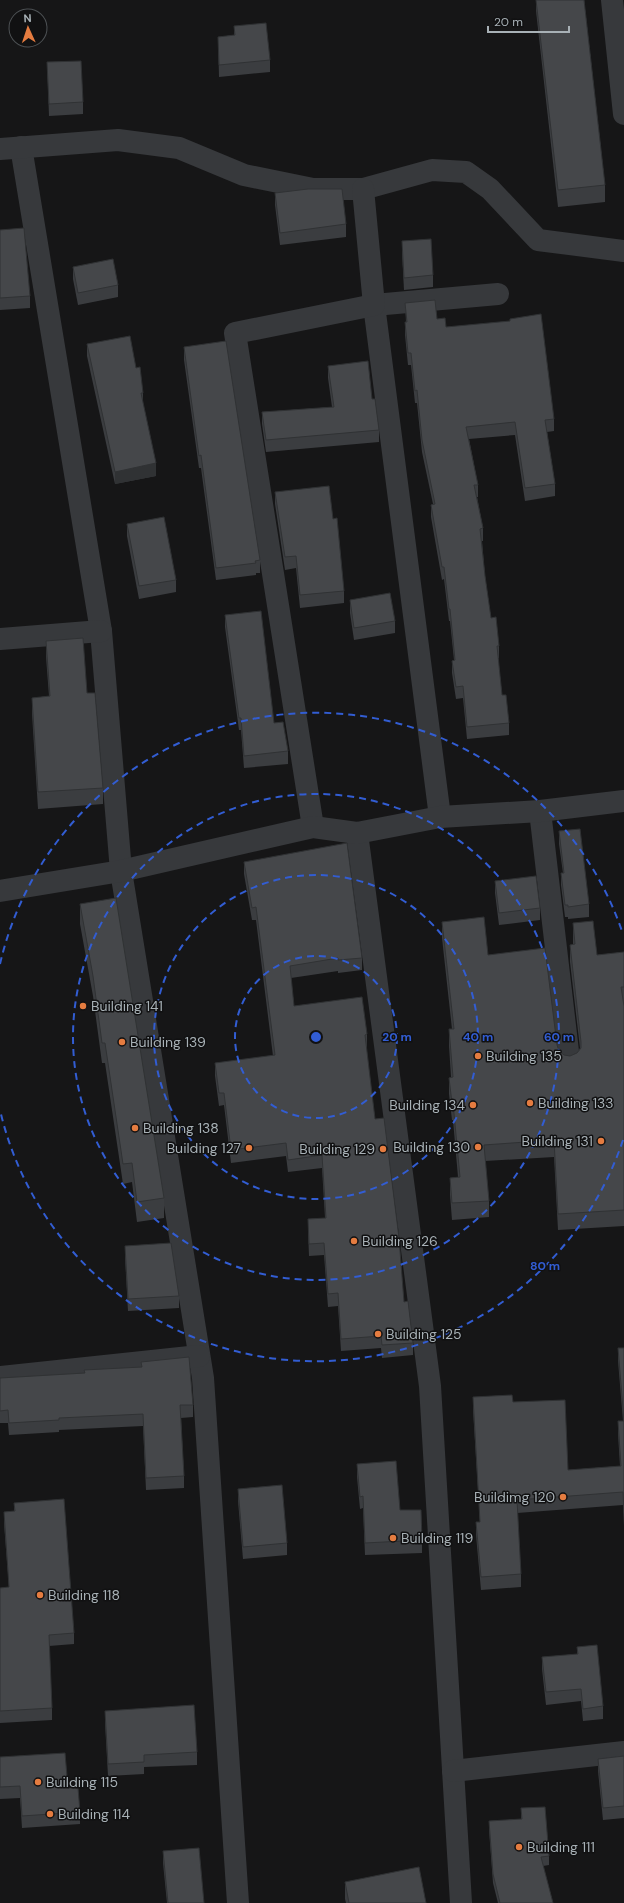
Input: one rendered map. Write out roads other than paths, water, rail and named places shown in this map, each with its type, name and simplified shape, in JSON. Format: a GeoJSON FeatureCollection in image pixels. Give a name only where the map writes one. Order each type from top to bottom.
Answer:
{"type":"FeatureCollection","features":[{"type":"Feature","properties":{"kind":"street"},"geometry":{"type":"LineString","coordinates":[[612,0],[624,114]]}},
{"type":"Feature","properties":{"kind":"street"},"geometry":{"type":"LineString","coordinates":[[238,1903],[203,1378],[121,871],[101,631],[10,148],[118,140],[179,148],[244,175],[313,189],[363,189],[432,170],[466,172],[490,189],[538,240],[624,251]]}},
{"type":"Feature","properties":{"kind":"street"},"geometry":{"type":"LineString","coordinates":[[363,189],[374,305],[440,817]]}},
{"type":"Feature","properties":{"kind":"street"},"geometry":{"type":"LineString","coordinates":[[313,827],[235,333],[374,305],[498,294]]}},
{"type":"Feature","properties":{"kind":"street"},"geometry":{"type":"LineString","coordinates":[[0,639],[101,631]]}},
{"type":"Feature","properties":{"kind":"street"},"geometry":{"type":"LineString","coordinates":[[0,891],[121,871],[313,827],[357,833],[440,817],[540,811],[624,801]]}},
{"type":"Feature","properties":{"kind":"street"},"geometry":{"type":"LineString","coordinates":[[540,811],[569,1060]]}},
{"type":"Feature","properties":{"kind":"street"},"geometry":{"type":"LineString","coordinates":[[357,833],[430,1386],[460,1903]]}},
{"type":"Feature","properties":{"kind":"street"},"geometry":{"type":"LineString","coordinates":[[0,1377],[199,1356]]}},
{"type":"Feature","properties":{"kind":"street"},"geometry":{"type":"LineString","coordinates":[[453,1772],[624,1752]]}},
{"type":"Feature","properties":{"kind":"place","name":"Building 141"},"geometry":{"type":"Point","coordinates":[83,1006]}},
{"type":"Feature","properties":{"kind":"place","name":"Building 139"},"geometry":{"type":"Point","coordinates":[122,1042]}},
{"type":"Feature","properties":{"kind":"place","name":"Building 135"},"geometry":{"type":"Point","coordinates":[478,1056]}},
{"type":"Feature","properties":{"kind":"place","name":"Building 133"},"geometry":{"type":"Point","coordinates":[530,1103]}},
{"type":"Feature","properties":{"kind":"place","name":"Building 134"},"geometry":{"type":"Point","coordinates":[473,1105]}},
{"type":"Feature","properties":{"kind":"place","name":"Building 138"},"geometry":{"type":"Point","coordinates":[135,1128]}},
{"type":"Feature","properties":{"kind":"place","name":"Building 131"},"geometry":{"type":"Point","coordinates":[601,1141]}},
{"type":"Feature","properties":{"kind":"place","name":"Building 130"},"geometry":{"type":"Point","coordinates":[478,1147]}},
{"type":"Feature","properties":{"kind":"place","name":"Building 127"},"geometry":{"type":"Point","coordinates":[249,1148]}},
{"type":"Feature","properties":{"kind":"place","name":"Building 129"},"geometry":{"type":"Point","coordinates":[383,1149]}},
{"type":"Feature","properties":{"kind":"place","name":"Building 126"},"geometry":{"type":"Point","coordinates":[354,1241]}},
{"type":"Feature","properties":{"kind":"place","name":"Building 125"},"geometry":{"type":"Point","coordinates":[378,1334]}},
{"type":"Feature","properties":{"kind":"place","name":"Buildimg 120"},"geometry":{"type":"Point","coordinates":[563,1497]}},
{"type":"Feature","properties":{"kind":"place","name":"Building 119"},"geometry":{"type":"Point","coordinates":[393,1538]}},
{"type":"Feature","properties":{"kind":"place","name":"Building 118"},"geometry":{"type":"Point","coordinates":[40,1595]}},
{"type":"Feature","properties":{"kind":"place","name":"Building 115"},"geometry":{"type":"Point","coordinates":[38,1782]}},
{"type":"Feature","properties":{"kind":"place","name":"Building 114"},"geometry":{"type":"Point","coordinates":[50,1814]}},
{"type":"Feature","properties":{"kind":"place","name":"Building 111"},"geometry":{"type":"Point","coordinates":[519,1847]}}]}
